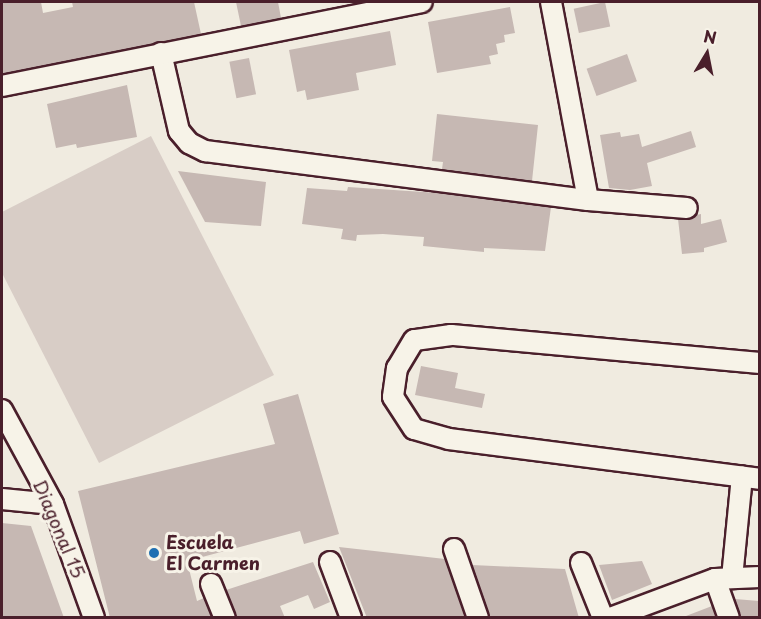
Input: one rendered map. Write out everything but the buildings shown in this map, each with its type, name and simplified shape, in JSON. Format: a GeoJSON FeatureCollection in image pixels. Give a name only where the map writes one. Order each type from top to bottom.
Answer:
{"type":"FeatureCollection","features":[{"type":"Feature","properties":{"kind":"street"},"geometry":{"type":"LineString","coordinates":[[2,86],[422,2]]}},
{"type":"Feature","properties":{"kind":"street"},"geometry":{"type":"LineString","coordinates":[[550,2],[588,200]]}},
{"type":"Feature","properties":{"kind":"street"},"geometry":{"type":"LineString","coordinates":[[161,53],[179,131],[189,143],[205,151],[588,200],[687,208]]}},
{"type":"Feature","properties":{"kind":"street"},"geometry":{"type":"LineString","coordinates":[[729,618],[723,579],[751,478],[449,439],[414,429],[393,397],[397,368],[414,340],[452,335],[759,363]]}},
{"type":"Feature","properties":{"kind":"street","name":"Diagonal 15"},"geometry":{"type":"LineString","coordinates":[[2,410],[53,504],[94,618]]}},
{"type":"Feature","properties":{"kind":"street"},"geometry":{"type":"LineString","coordinates":[[2,499],[53,504]]}},
{"type":"Feature","properties":{"kind":"street"},"geometry":{"type":"LineString","coordinates":[[454,549],[478,618]]}},
{"type":"Feature","properties":{"kind":"street"},"geometry":{"type":"LineString","coordinates":[[330,562],[351,618]]}},
{"type":"Feature","properties":{"kind":"street"},"geometry":{"type":"LineString","coordinates":[[581,563],[603,618]]}},
{"type":"Feature","properties":{"kind":"street"},"geometry":{"type":"LineString","coordinates":[[610,618],[723,579],[759,577]]}},
{"type":"Feature","properties":{"kind":"street"},"geometry":{"type":"LineString","coordinates":[[212,584],[225,618]]}},
{"type":"Feature","properties":{"kind":"shaded area"},"geometry":{"type":"Polygon","coordinates":[[[151,136],[274,375],[99,463],[2,273],[2,212],[151,136]]]}},
{"type":"Feature","properties":{"kind":"place","name":"Escuela El Carmen"},"geometry":{"type":"Point","coordinates":[154,553]}}]}
